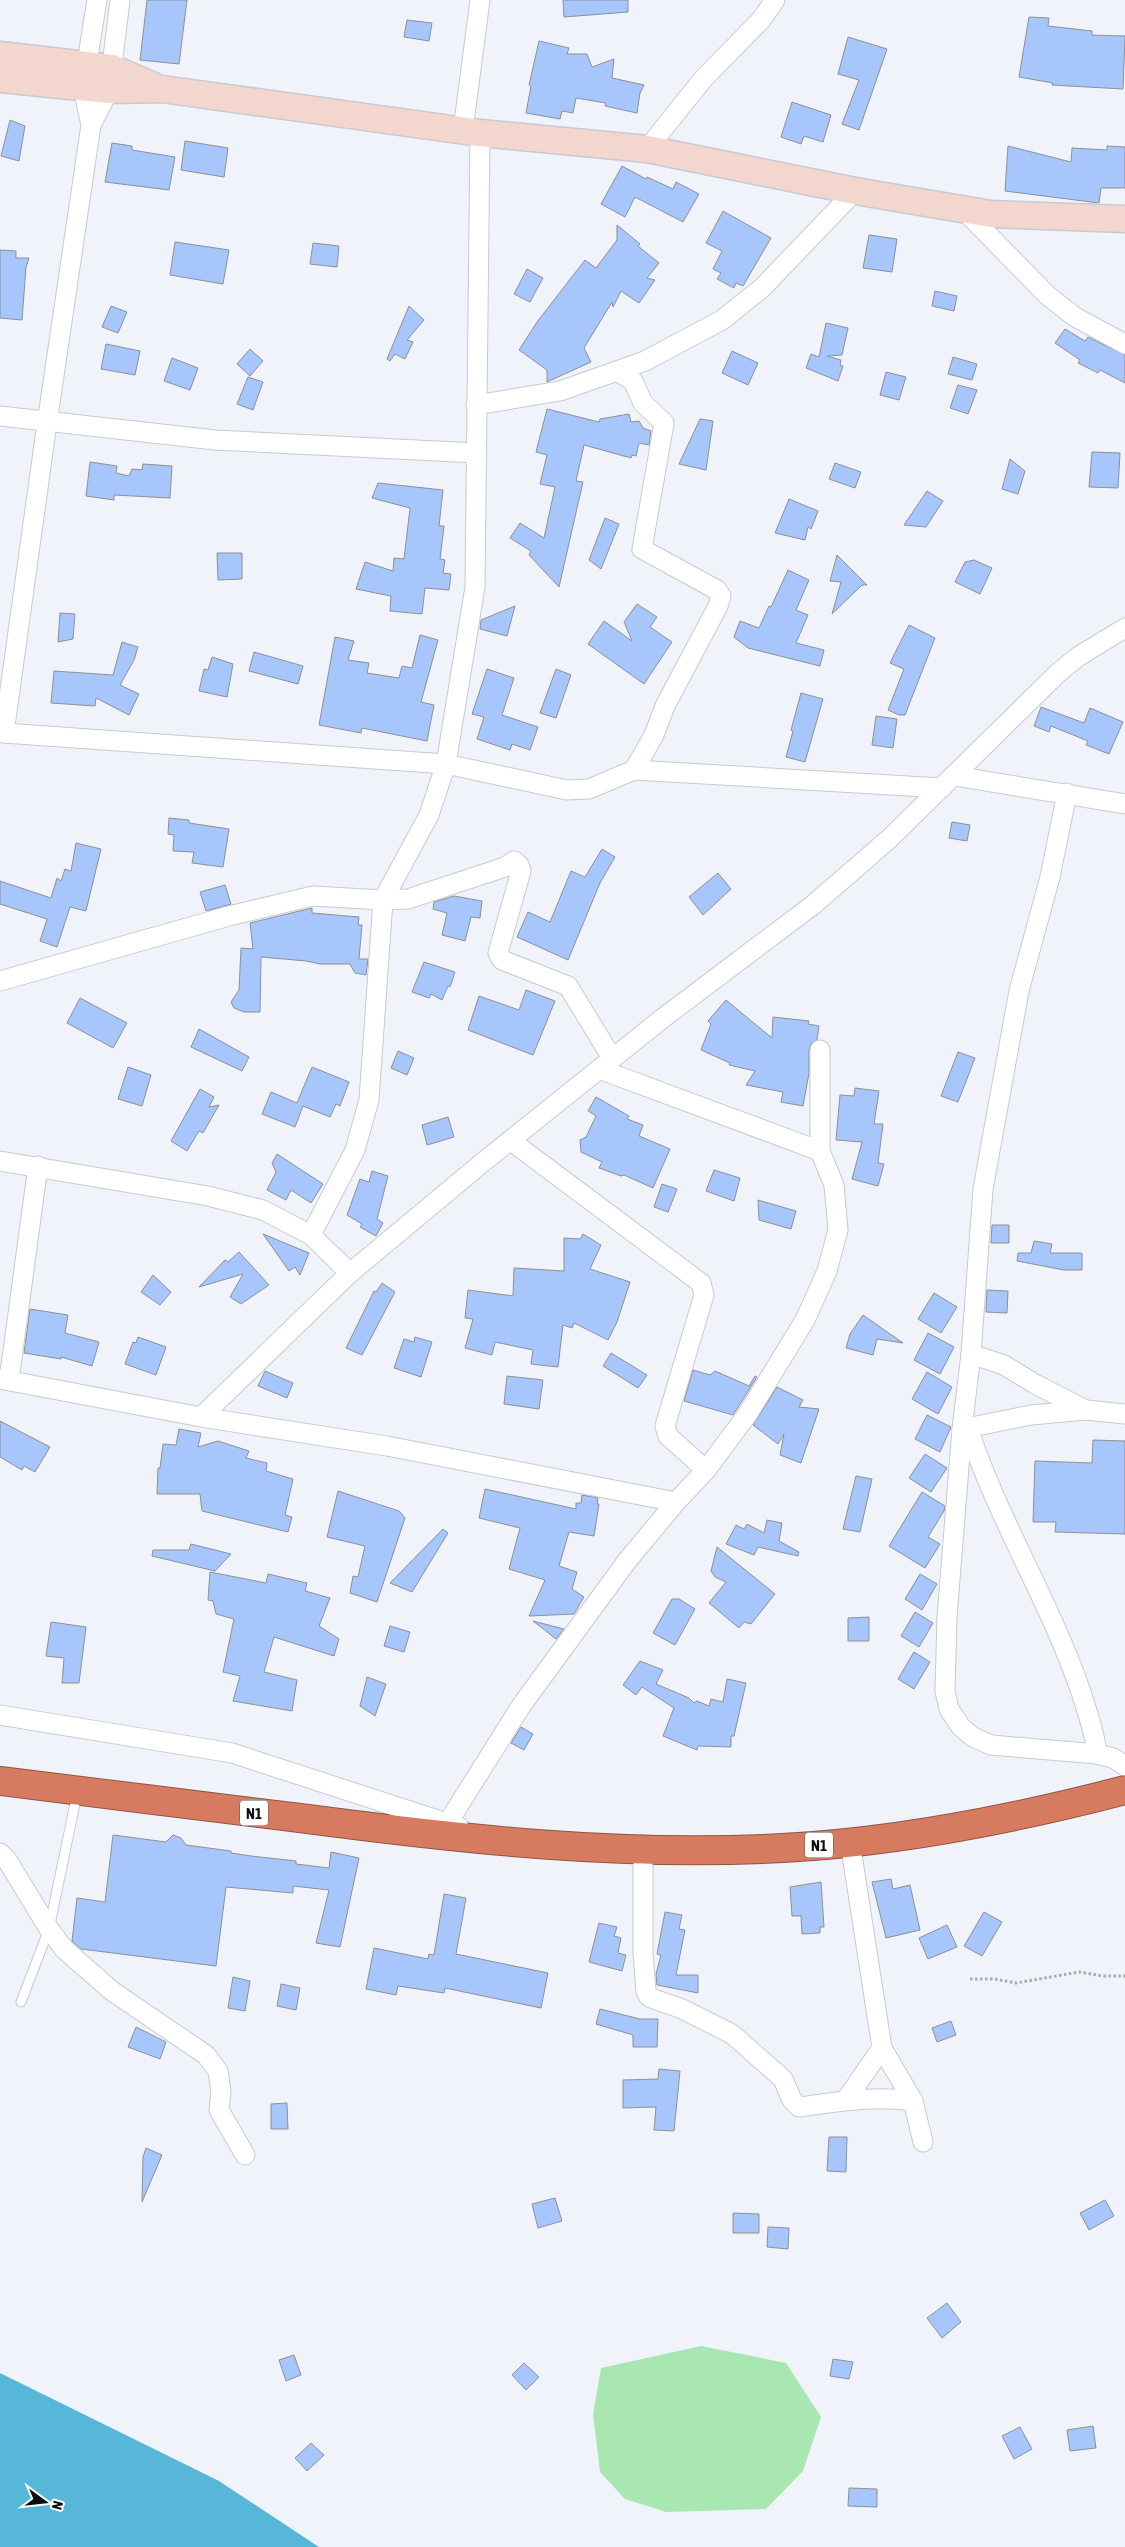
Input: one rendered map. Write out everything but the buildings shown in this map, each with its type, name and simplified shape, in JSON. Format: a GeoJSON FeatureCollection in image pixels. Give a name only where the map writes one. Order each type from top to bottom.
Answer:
{"type":"FeatureCollection","features":[{"type":"Feature","properties":{"kind":"highway","name":"N1"},"geometry":{"type":"LineString","coordinates":[[0,1782],[508,1844],[643,1849],[766,1849],[850,1842],[1031,1815],[1125,1790]]}},
{"type":"Feature","properties":{"kind":"street"},"geometry":{"type":"LineString","coordinates":[[91,125],[98,78],[97,0]]}},
{"type":"Feature","properties":{"kind":"street"},"geometry":{"type":"LineString","coordinates":[[120,0],[98,78],[2,733],[446,764],[567,790],[589,790],[634,770],[948,782],[1067,793],[1125,804]]}},
{"type":"Feature","properties":{"kind":"street"},"geometry":{"type":"LineString","coordinates":[[311,1235],[355,1150],[369,1100],[383,900],[429,815],[446,764],[475,587],[478,453],[471,131],[480,0]]}},
{"type":"Feature","properties":{"kind":"street"},"geometry":{"type":"LineString","coordinates":[[647,149],[704,78],[761,20],[775,0]]}},
{"type":"Feature","properties":{"kind":"street"},"geometry":{"type":"LineString","coordinates":[[0,55],[98,78],[162,89],[471,131],[647,149],[855,191],[991,214],[1125,219]]}},
{"type":"Feature","properties":{"kind":"street"},"geometry":{"type":"LineString","coordinates":[[0,79],[98,78]]}},
{"type":"Feature","properties":{"kind":"street"},"geometry":{"type":"LineString","coordinates":[[476,406],[560,390],[617,371],[645,361],[722,320],[762,288],[855,191]]}},
{"type":"Feature","properties":{"kind":"street"},"geometry":{"type":"LineString","coordinates":[[963,209],[1047,295],[1075,316],[1125,344]]}},
{"type":"Feature","properties":{"kind":"street"},"geometry":{"type":"LineString","coordinates":[[617,371],[633,381],[643,403],[664,423],[642,548],[717,590],[720,596],[718,606],[665,706],[654,735],[634,770]]}},
{"type":"Feature","properties":{"kind":"street"},"geometry":{"type":"LineString","coordinates":[[0,416],[215,440],[478,453]]}},
{"type":"Feature","properties":{"kind":"street"},"geometry":{"type":"LineString","coordinates":[[201,1417],[350,1274],[482,1163],[606,1063],[813,905],[948,782],[1059,672],[1079,656],[1125,628]]}},
{"type":"Feature","properties":{"kind":"street"},"geometry":{"type":"LineString","coordinates":[[1067,793],[1050,877],[1019,991],[983,1189],[965,1428],[946,1625],[945,1690],[949,1709],[961,1727],[973,1738],[991,1745],[1097,1754],[1114,1758],[1125,1766]]}},
{"type":"Feature","properties":{"kind":"street"},"geometry":{"type":"LineString","coordinates":[[0,982],[230,916],[313,896],[383,900],[408,899],[447,888],[505,867],[514,861],[520,865],[521,871],[498,954],[502,960],[568,986],[606,1063],[820,1151]]}},
{"type":"Feature","properties":{"kind":"street"},"geometry":{"type":"LineString","coordinates":[[447,1824],[521,1706],[627,1561],[676,1502],[706,1470],[775,1373],[805,1320],[827,1271],[838,1230],[834,1185],[820,1151],[820,1050]]}},
{"type":"Feature","properties":{"kind":"street"},"geometry":{"type":"LineString","coordinates":[[511,1141],[701,1283],[704,1295],[665,1426],[668,1436],[706,1470]]}},
{"type":"Feature","properties":{"kind":"street"},"geometry":{"type":"LineString","coordinates":[[0,1161],[208,1196],[263,1210],[311,1235],[350,1274]]}},
{"type":"Feature","properties":{"kind":"street"},"geometry":{"type":"LineString","coordinates":[[38,1166],[4,1379],[201,1417],[388,1446],[676,1502]]}},
{"type":"Feature","properties":{"kind":"street"},"geometry":{"type":"LineString","coordinates":[[971,1354],[1004,1365],[1035,1384],[1086,1410]]}},
{"type":"Feature","properties":{"kind":"street"},"geometry":{"type":"LineString","coordinates":[[965,1428],[1031,1415],[1086,1410],[1125,1414]]}},
{"type":"Feature","properties":{"kind":"street"},"geometry":{"type":"LineString","coordinates":[[965,1428],[983,1474],[1071,1661],[1092,1724],[1097,1754]]}},
{"type":"Feature","properties":{"kind":"street"},"geometry":{"type":"LineString","coordinates":[[0,1715],[232,1753],[508,1844]]}},
{"type":"Feature","properties":{"kind":"street"},"geometry":{"type":"LineString","coordinates":[[850,1842],[882,2048],[913,2101],[923,2142]]}},
{"type":"Feature","properties":{"kind":"street"},"geometry":{"type":"LineString","coordinates":[[643,1849],[643,1962],[646,1991],[650,1997],[680,2008],[732,2034],[783,2079],[792,2100],[799,2107],[846,2100],[887,2097],[913,2101]]}},
{"type":"Feature","properties":{"kind":"street"},"geometry":{"type":"LineString","coordinates":[[0,1853],[7,1860],[49,1929],[64,1949],[112,1991],[206,2055],[218,2071],[221,2092],[219,2110],[245,2155]]}},
{"type":"Feature","properties":{"kind":"street"},"geometry":{"type":"LineString","coordinates":[[846,2100],[882,2048]]}},
{"type":"Feature","properties":{"kind":"lane"},"geometry":{"type":"LineString","coordinates":[[21,2002],[49,1929],[78,1791]]}},
{"type":"Feature","properties":{"kind":"path"},"geometry":{"type":"LineString","coordinates":[[970,1979],[994,1979],[1016,1982],[1079,1972],[1103,1976],[1125,1976]]}},
{"type":"Feature","properties":{"kind":"green space"},"geometry":{"type":"Polygon","coordinates":[[[701,2346],[786,2363],[821,2417],[803,2471],[766,2509],[666,2512],[625,2499],[600,2472],[593,2414],[601,2368],[701,2346]]]}},
{"type":"Feature","properties":{"kind":"water"},"geometry":{"type":"Polygon","coordinates":[[[0,2373],[219,2481],[319,2547],[0,2547],[0,2373]]]}}]}
